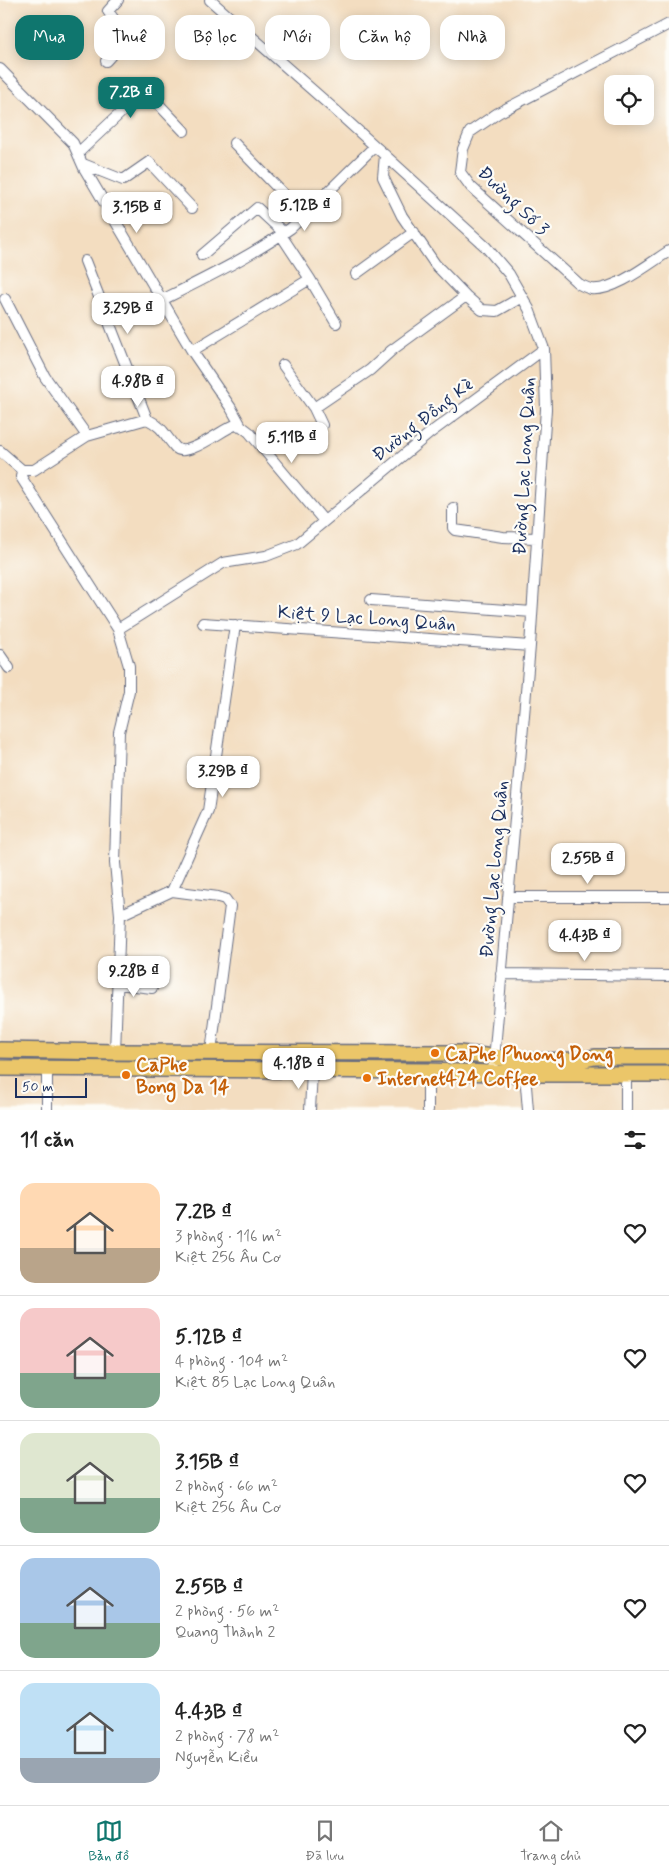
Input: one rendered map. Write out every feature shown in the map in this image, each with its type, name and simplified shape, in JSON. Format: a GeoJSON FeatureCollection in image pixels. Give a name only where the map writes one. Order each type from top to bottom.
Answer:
{"type":"FeatureCollection","features":[{"type":"Feature","properties":{"kind":"highway"},"geometry":{"type":"LineString","coordinates":[[0,1050],[458,1053],[525,1074],[669,1074]]}},
{"type":"Feature","properties":{"kind":"highway"},"geometry":{"type":"LineString","coordinates":[[0,1068],[428,1071],[528,1061],[580,1060],[595,1057],[669,1057]]}},
{"type":"Feature","properties":{"kind":"street"},"geometry":{"type":"LineString","coordinates":[[106,61],[127,38],[108,11],[118,0]]}},
{"type":"Feature","properties":{"kind":"street","name":"Đường Lạc Long Quân"},"geometry":{"type":"LineString","coordinates":[[210,0],[486,247],[509,274],[529,309],[544,349],[546,409],[530,646],[494,1065]]}},
{"type":"Feature","properties":{"kind":"street","name":"Đường Số 3"},"geometry":{"type":"LineString","coordinates":[[669,24],[498,113],[470,132],[463,149],[460,172],[471,187],[579,284],[590,289],[606,287],[633,274],[669,251]]}},
{"type":"Feature","properties":{"kind":"street"},"geometry":{"type":"LineString","coordinates":[[0,69],[73,143],[82,164],[192,352],[231,408],[241,426]]}},
{"type":"Feature","properties":{"kind":"street"},"geometry":{"type":"LineString","coordinates":[[78,154],[144,91],[184,131]]}},
{"type":"Feature","properties":{"kind":"street"},"geometry":{"type":"LineString","coordinates":[[234,143],[304,216]]}},
{"type":"Feature","properties":{"kind":"street"},"geometry":{"type":"LineString","coordinates":[[162,300],[283,234],[304,216],[375,146]]}},
{"type":"Feature","properties":{"kind":"street"},"geometry":{"type":"LineString","coordinates":[[385,155],[383,177],[402,216],[435,264],[482,310],[497,311],[522,297]]}},
{"type":"Feature","properties":{"kind":"street"},"geometry":{"type":"LineString","coordinates":[[82,164],[123,180],[149,162],[192,208]]}},
{"type":"Feature","properties":{"kind":"street"},"geometry":{"type":"LineString","coordinates":[[202,255],[257,208],[283,234],[336,323]]}},
{"type":"Feature","properties":{"kind":"street"},"geometry":{"type":"LineString","coordinates":[[356,274],[414,232]]}},
{"type":"Feature","properties":{"kind":"street"},"geometry":{"type":"LineString","coordinates":[[85,261],[148,419],[158,424],[176,449],[183,451],[193,448],[235,424],[241,426],[249,432],[324,521]]}},
{"type":"Feature","properties":{"kind":"street"},"geometry":{"type":"LineString","coordinates":[[192,352],[310,279]]}},
{"type":"Feature","properties":{"kind":"street"},"geometry":{"type":"LineString","coordinates":[[317,405],[370,370],[392,350],[466,296]]}},
{"type":"Feature","properties":{"kind":"street"},"geometry":{"type":"LineString","coordinates":[[5,299],[44,377],[87,436]]}},
{"type":"Feature","properties":{"kind":"street","name":"Đường Đồng Kè"},"geometry":{"type":"LineString","coordinates":[[118,629],[223,563],[266,556],[297,544],[430,432],[544,349]]}},
{"type":"Feature","properties":{"kind":"street"},"geometry":{"type":"LineString","coordinates":[[283,365],[317,405],[322,426],[306,443]]}},
{"type":"Feature","properties":{"kind":"street"},"geometry":{"type":"LineString","coordinates":[[0,451],[22,470],[34,470],[87,436],[148,419]]}},
{"type":"Feature","properties":{"kind":"street"},"geometry":{"type":"LineString","coordinates":[[22,470],[21,478],[118,629],[129,666],[129,691],[119,732],[115,863],[120,915],[115,1052]]}},
{"type":"Feature","properties":{"kind":"street"},"geometry":{"type":"LineString","coordinates":[[453,508],[453,528],[455,530],[503,537],[537,538]]}},
{"type":"Feature","properties":{"kind":"street"},"geometry":{"type":"LineString","coordinates":[[371,600],[532,612]]}},
{"type":"Feature","properties":{"kind":"street","name":"Kiệt 9 Lạc Long Quân"},"geometry":{"type":"LineString","coordinates":[[203,623],[530,646]]}},
{"type":"Feature","properties":{"kind":"street"},"geometry":{"type":"LineString","coordinates":[[172,892],[208,811],[235,625]]}},
{"type":"Feature","properties":{"kind":"street"},"geometry":{"type":"LineString","coordinates":[[0,655],[9,668]]}},
{"type":"Feature","properties":{"kind":"street"},"geometry":{"type":"LineString","coordinates":[[120,915],[172,892],[218,897],[225,899],[230,906],[211,1052]]}},
{"type":"Feature","properties":{"kind":"street"},"geometry":{"type":"LineString","coordinates":[[508,897],[669,897]]}},
{"type":"Feature","properties":{"kind":"street"},"geometry":{"type":"LineString","coordinates":[[501,974],[669,976]]}},
{"type":"Feature","properties":{"kind":"street"},"geometry":{"type":"LineString","coordinates":[[118,984],[152,988]]}},
{"type":"Feature","properties":{"kind":"street"},"geometry":{"type":"LineString","coordinates":[[47,1068],[47,1110]]}},
{"type":"Feature","properties":{"kind":"street"},"geometry":{"type":"LineString","coordinates":[[310,1110],[312,1071]]}},
{"type":"Feature","properties":{"kind":"street"},"geometry":{"type":"LineString","coordinates":[[428,1071],[428,1110]]}},
{"type":"Feature","properties":{"kind":"street"},"geometry":{"type":"LineString","coordinates":[[525,1074],[528,1110]]}},
{"type":"Feature","properties":{"kind":"street"},"geometry":{"type":"LineString","coordinates":[[626,1074],[626,1110]]}},
{"type":"Feature","properties":{"kind":"place","name":"CaPhe Phuong Dong"},"geometry":{"type":"Point","coordinates":[435,1053]}},
{"type":"Feature","properties":{"kind":"place","name":"CaPhe Bong Da 14"},"geometry":{"type":"Point","coordinates":[126,1075]}},
{"type":"Feature","properties":{"kind":"place","name":"Internet424 Coffee"},"geometry":{"type":"Point","coordinates":[367,1078]}}]}
